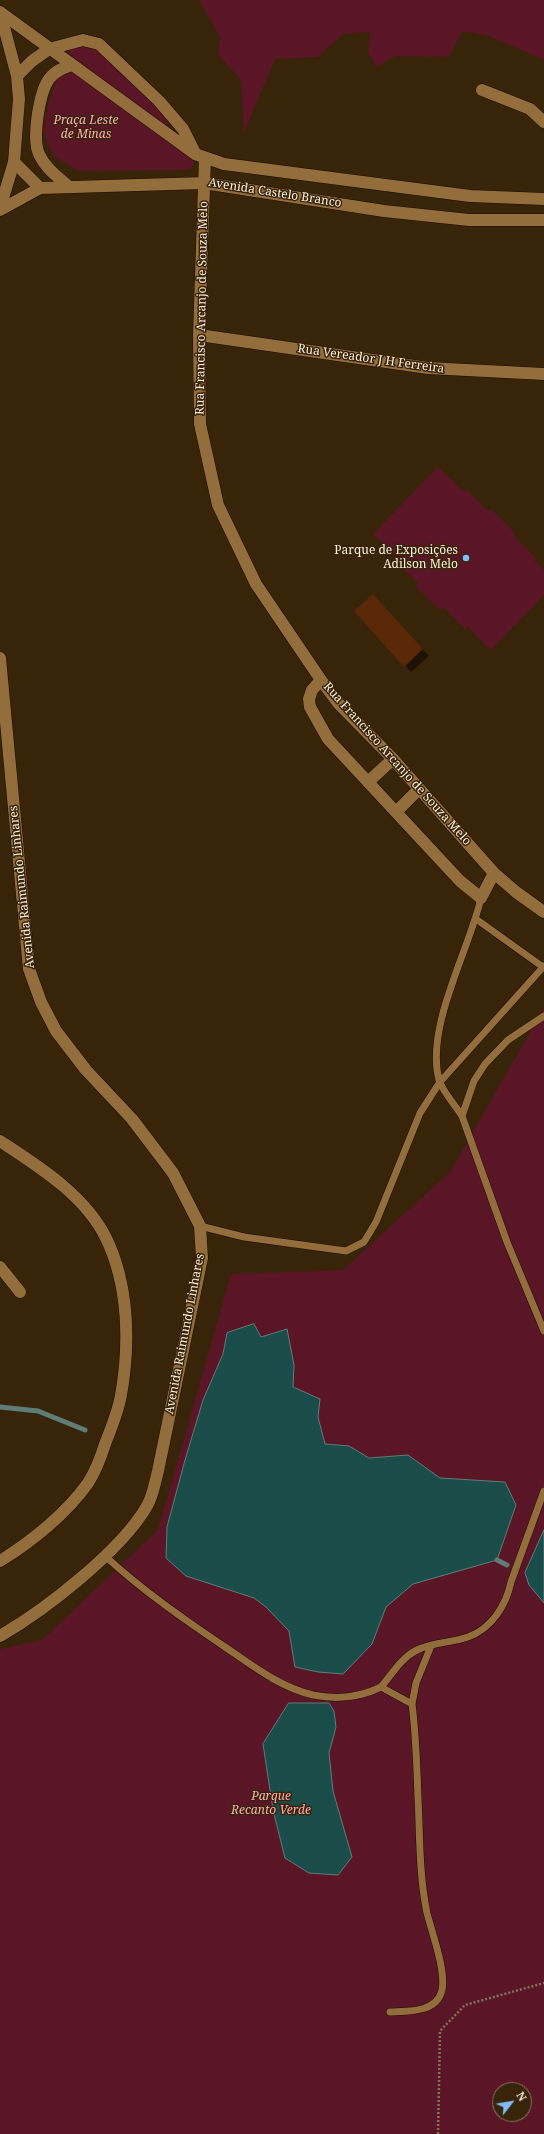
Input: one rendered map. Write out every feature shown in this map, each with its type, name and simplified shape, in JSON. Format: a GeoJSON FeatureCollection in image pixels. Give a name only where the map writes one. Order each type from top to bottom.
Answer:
{"type":"FeatureCollection","features":[{"type":"Feature","properties":{"kind":"street"},"geometry":{"type":"LineString","coordinates":[[0,209],[14,162],[19,99],[17,76],[0,12],[2,0]]}},
{"type":"Feature","properties":{"kind":"street"},"geometry":{"type":"LineString","coordinates":[[0,12],[49,50],[200,156]]}},
{"type":"Feature","properties":{"kind":"street"},"geometry":{"type":"LineString","coordinates":[[17,76],[32,61],[49,50],[83,40],[99,44],[159,101],[183,129],[200,156]]}},
{"type":"Feature","properties":{"kind":"street"},"geometry":{"type":"LineString","coordinates":[[68,186],[45,165],[38,153],[36,138],[41,96],[49,79],[59,69],[72,65]]}},
{"type":"Feature","properties":{"kind":"street"},"geometry":{"type":"LineString","coordinates":[[482,90],[530,109],[544,122]]}},
{"type":"Feature","properties":{"kind":"street","name":"Avenida Castelo Branco"},"geometry":{"type":"LineString","coordinates":[[544,199],[470,196],[380,185],[224,164],[200,156],[204,183],[384,211],[469,220],[544,220]]}},
{"type":"Feature","properties":{"kind":"street"},"geometry":{"type":"LineString","coordinates":[[14,162],[40,188]]}},
{"type":"Feature","properties":{"kind":"street"},"geometry":{"type":"LineString","coordinates":[[0,209],[40,188],[204,183]]}},
{"type":"Feature","properties":{"kind":"street","name":"Rua Francisco Arcanjo de Souza Melo"},"geometry":{"type":"LineString","coordinates":[[204,183],[199,335],[200,424],[218,505],[256,584],[321,680],[338,702],[393,759],[494,873],[516,892],[544,912]]}},
{"type":"Feature","properties":{"kind":"street","name":"Rua Vereador J H Ferreira"},"geometry":{"type":"LineString","coordinates":[[199,335],[428,368],[544,374]]}},
{"type":"Feature","properties":{"kind":"street","name":"Avenida Raimundo Linhares"},"geometry":{"type":"LineString","coordinates":[[0,658],[29,969],[41,1002],[56,1031],[86,1070],[132,1119],[173,1173],[200,1226],[202,1258],[158,1471],[148,1505],[132,1528],[105,1556],[27,1620],[0,1636]]}},
{"type":"Feature","properties":{"kind":"street"},"geometry":{"type":"LineString","coordinates":[[321,680],[312,690],[309,699],[310,707],[328,739],[460,881],[481,898],[494,873]]}},
{"type":"Feature","properties":{"kind":"street"},"geometry":{"type":"LineString","coordinates":[[368,782],[393,759]]}},
{"type":"Feature","properties":{"kind":"street"},"geometry":{"type":"LineString","coordinates":[[396,812],[419,789]]}},
{"type":"Feature","properties":{"kind":"street"},"geometry":{"type":"LineString","coordinates":[[0,1140],[60,1184],[88,1210],[106,1237],[117,1266],[127,1327],[121,1396],[102,1453],[89,1481],[75,1500],[22,1547],[0,1561]]}},
{"type":"Feature","properties":{"kind":"street"},"geometry":{"type":"LineString","coordinates":[[0,1267],[20,1292]]}},
{"type":"Feature","properties":{"kind":"lane"},"geometry":{"type":"LineString","coordinates":[[481,898],[476,918],[448,999],[436,1043],[436,1062],[440,1082],[462,1116],[507,1242],[544,1330]]}},
{"type":"Feature","properties":{"kind":"lane"},"geometry":{"type":"LineString","coordinates":[[200,1226],[244,1237],[346,1251],[364,1242],[376,1222],[420,1113],[440,1082],[543,967],[476,918]]}},
{"type":"Feature","properties":{"kind":"lane"},"geometry":{"type":"LineString","coordinates":[[462,1116],[474,1081],[485,1064],[508,1040],[544,1016]]}},
{"type":"Feature","properties":{"kind":"lane"},"geometry":{"type":"LineString","coordinates":[[105,1556],[136,1584],[174,1613],[281,1683],[313,1695],[348,1698],[367,1694],[381,1687],[407,1656],[418,1649],[468,1638],[481,1631],[493,1621],[509,1594],[511,1582],[544,1491]]}},
{"type":"Feature","properties":{"kind":"lane"},"geometry":{"type":"LineString","coordinates":[[390,2012],[419,2010],[432,2005],[442,1991],[440,1964],[427,1913],[420,1868],[418,1797],[412,1704],[416,1683],[432,1646]]}},
{"type":"Feature","properties":{"kind":"lane"},"geometry":{"type":"LineString","coordinates":[[381,1687],[412,1704]]}},
{"type":"Feature","properties":{"kind":"path"},"geometry":{"type":"LineString","coordinates":[[438,2134],[440,2031],[465,2005],[544,1983]]}},
{"type":"Feature","properties":{"kind":"green space"},"geometry":{"type":"Polygon","coordinates":[[[199,0],[544,0],[544,60],[489,36],[462,31],[449,57],[395,56],[377,67],[368,53],[370,32],[343,34],[317,57],[275,59],[244,133],[241,80],[218,54],[220,37],[199,0]]]}},
{"type":"Feature","properties":{"kind":"green space"},"geometry":{"type":"Polygon","coordinates":[[[77,45],[95,49],[140,90],[159,111],[176,136],[67,52],[77,45]]]}},
{"type":"Feature","properties":{"kind":"green space","name":"Praça Leste de Minas"},"geometry":{"type":"Polygon","coordinates":[[[67,72],[79,72],[192,157],[194,162],[191,168],[188,170],[78,171],[55,157],[47,144],[44,129],[49,101],[57,79],[67,72]]]}},
{"type":"Feature","properties":{"kind":"green space","name":"Parque de Exposições Adilson Melo"},"geometry":{"type":"Polygon","coordinates":[[[438,467],[463,491],[466,489],[488,511],[491,509],[515,533],[513,535],[536,558],[534,560],[544,570],[544,595],[491,650],[468,627],[466,630],[443,607],[440,610],[415,586],[418,583],[395,561],[398,558],[373,534],[438,467]]]}},
{"type":"Feature","properties":{"kind":"green space","name":"Parque Recanto Verde"},"geometry":{"type":"Polygon","coordinates":[[[544,1008],[544,2134],[0,2134],[0,1649],[42,1640],[158,1530],[231,1274],[343,1270],[450,1172],[544,1008]]]}},
{"type":"Feature","properties":{"kind":"water"},"geometry":{"type":"Polygon","coordinates":[[[254,1324],[261,1337],[287,1329],[294,1365],[293,1387],[320,1399],[318,1417],[325,1444],[349,1446],[369,1458],[408,1455],[440,1478],[505,1482],[516,1505],[497,1560],[413,1584],[386,1607],[372,1644],[343,1674],[318,1672],[295,1667],[289,1631],[266,1607],[254,1598],[186,1576],[166,1558],[167,1527],[185,1460],[203,1400],[223,1354],[227,1333],[254,1324]]]}},
{"type":"Feature","properties":{"kind":"water"},"geometry":{"type":"Polygon","coordinates":[[[544,1530],[544,1603],[529,1585],[525,1573],[544,1530]]]}},
{"type":"Feature","properties":{"kind":"water"},"geometry":{"type":"Polygon","coordinates":[[[289,1703],[329,1703],[334,1711],[336,1727],[329,1753],[333,1791],[352,1857],[338,1875],[309,1873],[285,1858],[273,1810],[263,1744],[289,1703]]]}},
{"type":"Feature","properties":{"kind":"building"},"geometry":{"type":"Polygon","coordinates":[[[373,594],[423,649],[404,667],[354,611],[373,594]]]}},
{"type":"Feature","properties":{"kind":"waterway"},"geometry":{"type":"LineString","coordinates":[[0,1407],[38,1411],[85,1430]]}},
{"type":"Feature","properties":{"kind":"waterway"},"geometry":{"type":"LineString","coordinates":[[497,1560],[507,1565]]}},
{"type":"Feature","properties":{"kind":"place","name":"Parque de Exposições Adilson Melo"},"geometry":{"type":"Point","coordinates":[466,558]}}]}
